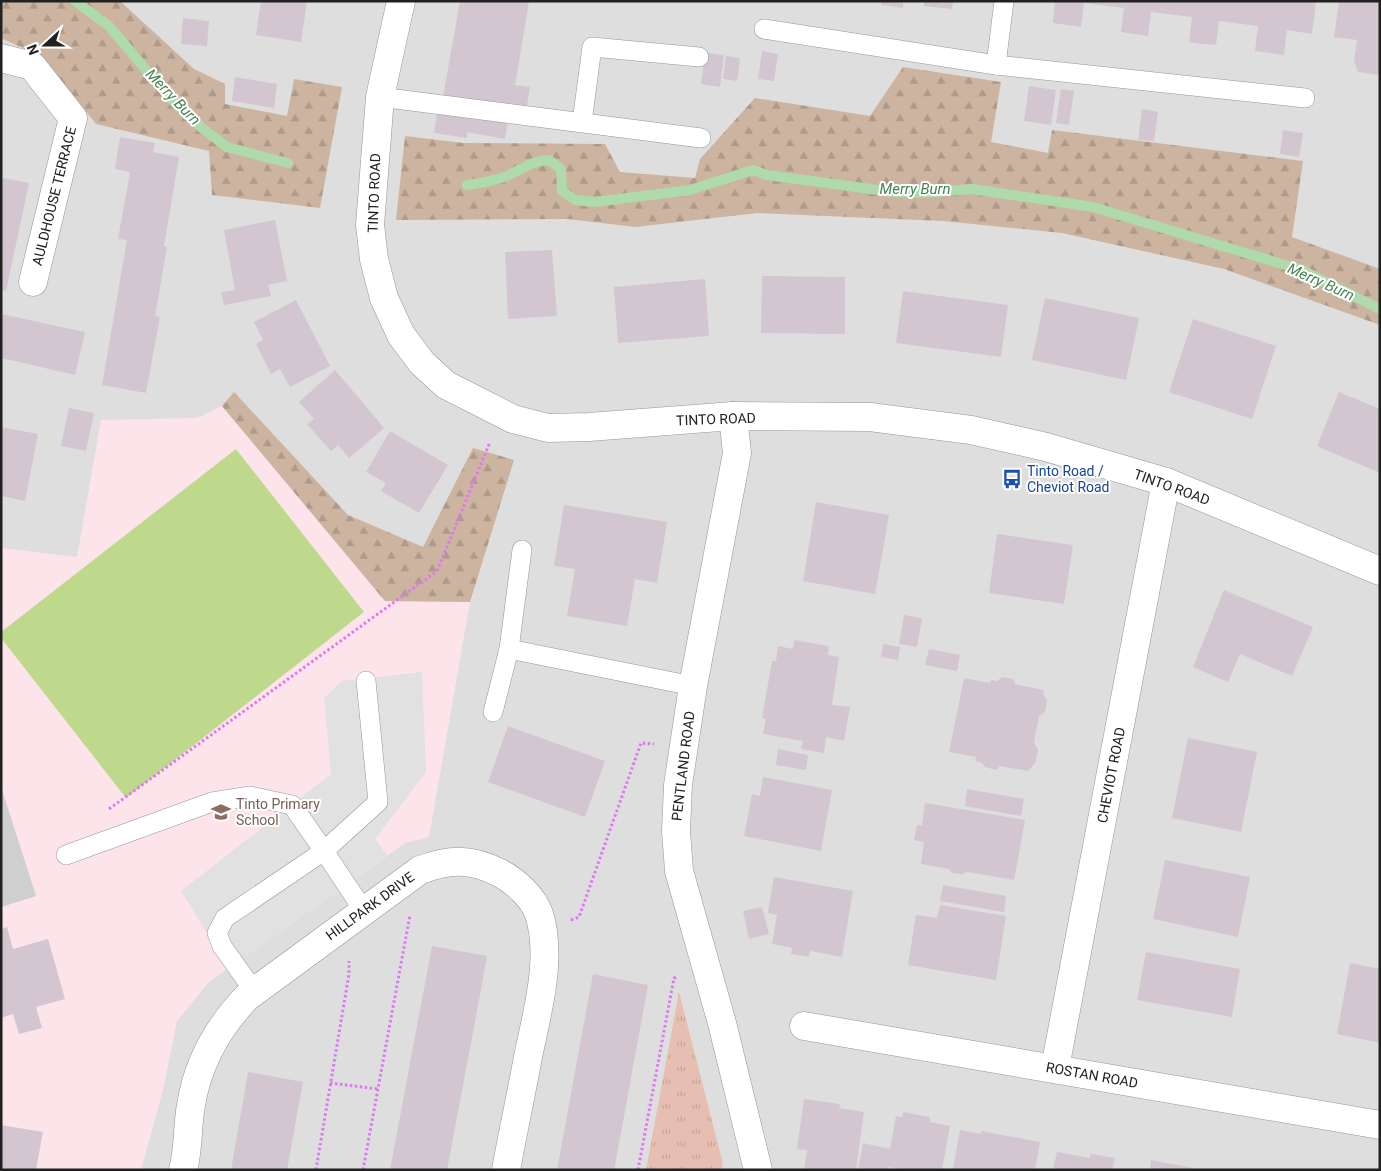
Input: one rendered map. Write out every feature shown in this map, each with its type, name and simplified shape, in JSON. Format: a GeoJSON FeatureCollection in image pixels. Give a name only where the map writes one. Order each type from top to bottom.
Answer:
{"type":"FeatureCollection","features":[{"type":"Feature","properties":{"kind":"street","name":"TINTO ROAD"},"geometry":{"type":"LineString","coordinates":[[401,1],[380,97],[370,225],[374,259],[384,298],[402,335],[422,363],[446,385],[501,414],[548,428],[589,427],[734,416],[870,417],[971,430],[1046,447],[1166,482],[1380,571]]}},
{"type":"Feature","properties":{"kind":"street","name":"AULDHOUSE TERRACE"},"geometry":{"type":"LineString","coordinates":[[1,58],[32,66],[73,118],[33,282]]}},
{"type":"Feature","properties":{"kind":"street","name":"PENTLAND ROAD"},"geometry":{"type":"LineString","coordinates":[[734,416],[737,453],[693,686],[678,785],[676,831],[680,871],[758,1170]]}},
{"type":"Feature","properties":{"kind":"street","name":"CHEVIOT ROAD"},"geometry":{"type":"LineString","coordinates":[[1055,1068],[1166,482]]}},
{"type":"Feature","properties":{"kind":"street","name":"HILLPARK DRIVE"},"geometry":{"type":"LineString","coordinates":[[183,1170],[191,1104],[200,1070],[213,1040],[227,1017],[254,991],[420,870],[444,862],[468,861],[487,867],[507,877],[527,895],[538,912],[543,932],[541,984],[506,1170]]}},
{"type":"Feature","properties":{"kind":"street","name":"ROSTAN ROAD"},"geometry":{"type":"LineString","coordinates":[[804,1026],[1380,1125]]}},
{"type":"Feature","properties":{"kind":"lane"},"geometry":{"type":"LineString","coordinates":[[996,65],[1004,1]]}},
{"type":"Feature","properties":{"kind":"lane"},"geometry":{"type":"LineString","coordinates":[[764,30],[996,65],[1305,98]]}},
{"type":"Feature","properties":{"kind":"lane"},"geometry":{"type":"LineString","coordinates":[[582,122],[592,47],[698,57]]}},
{"type":"Feature","properties":{"kind":"lane"},"geometry":{"type":"LineString","coordinates":[[380,97],[700,138]]}},
{"type":"Feature","properties":{"kind":"lane"},"geometry":{"type":"LineString","coordinates":[[493,712],[509,648],[522,550]]}},
{"type":"Feature","properties":{"kind":"lane"},"geometry":{"type":"LineString","coordinates":[[509,648],[693,686]]}},
{"type":"Feature","properties":{"kind":"lane"},"geometry":{"type":"LineString","coordinates":[[254,991],[222,946],[217,933],[225,918],[324,851],[378,802],[366,681]]}},
{"type":"Feature","properties":{"kind":"lane"},"geometry":{"type":"LineString","coordinates":[[66,855],[212,802],[250,796],[292,805],[324,851],[356,917]]}},
{"type":"Feature","properties":{"kind":"path"},"geometry":{"type":"LineString","coordinates":[[101,815],[436,570],[501,414]]}},
{"type":"Feature","properties":{"kind":"path"},"geometry":{"type":"LineString","coordinates":[[543,932],[579,917],[641,743],[685,744]]}},
{"type":"Feature","properties":{"kind":"path"},"geometry":{"type":"LineString","coordinates":[[363,1170],[410,915],[402,883]]}},
{"type":"Feature","properties":{"kind":"path"},"geometry":{"type":"LineString","coordinates":[[316,1170],[349,974],[356,917]]}},
{"type":"Feature","properties":{"kind":"path"},"geometry":{"type":"LineString","coordinates":[[638,1170],[674,978],[706,965]]}},
{"type":"Feature","properties":{"kind":"path"},"geometry":{"type":"LineString","coordinates":[[330,1083],[378,1089]]}},
{"type":"Feature","properties":{"kind":"shaded area"},"geometry":{"type":"Polygon","coordinates":[[[1,1],[1380,1],[1380,1170],[1,1170],[1,1]]]}},
{"type":"Feature","properties":{"kind":"shaded area","name":"Tinto Primary School"},"geometry":{"type":"Polygon","coordinates":[[[222,406],[385,601],[470,602],[429,837],[405,843],[209,982],[177,1021],[163,1090],[141,1170],[1,1170],[1,907],[36,896],[1,787],[1,548],[77,557],[101,420],[197,418],[222,406]]]}},
{"type":"Feature","properties":{"kind":"shaded area"},"geometry":{"type":"Polygon","coordinates":[[[422,672],[426,772],[375,839],[387,855],[229,968],[181,891],[331,774],[324,698],[342,681],[422,672]]]}},
{"type":"Feature","properties":{"kind":"shaded area"},"geometry":{"type":"Polygon","coordinates":[[[1,787],[36,896],[1,907],[1,787]]]}},
{"type":"Feature","properties":{"kind":"green space"},"geometry":{"type":"Polygon","coordinates":[[[1,1],[120,1],[194,69],[225,84],[225,104],[287,116],[294,79],[342,87],[320,208],[212,195],[209,151],[96,124],[42,57],[1,38],[1,1]]]}},
{"type":"Feature","properties":{"kind":"green space"},"geometry":{"type":"Polygon","coordinates":[[[903,67],[1001,82],[991,142],[1048,153],[1052,130],[1303,161],[1292,237],[1380,269],[1380,325],[1224,269],[1062,233],[943,221],[758,213],[635,227],[568,219],[396,220],[405,136],[463,143],[605,144],[620,172],[695,178],[700,159],[755,98],[870,116],[903,67]]]}},
{"type":"Feature","properties":{"kind":"green space"},"geometry":{"type":"Polygon","coordinates":[[[234,392],[348,515],[423,547],[473,448],[514,460],[470,602],[385,601],[222,406],[234,392]]]}},
{"type":"Feature","properties":{"kind":"green space"},"geometry":{"type":"Polygon","coordinates":[[[236,449],[364,612],[126,798],[1,638],[1,632],[236,449]]]}},
{"type":"Feature","properties":{"kind":"green space"},"geometry":{"type":"Polygon","coordinates":[[[679,992],[722,1160],[723,1170],[646,1170],[679,992]]]}},
{"type":"Feature","properties":{"kind":"building"},"geometry":{"type":"Polygon","coordinates":[[[261,1],[307,1],[301,42],[256,35],[261,1]]]}},
{"type":"Feature","properties":{"kind":"building"},"geometry":{"type":"Polygon","coordinates":[[[460,1],[529,1],[515,85],[530,87],[527,106],[511,103],[505,139],[467,132],[467,138],[434,133],[440,96],[443,97],[460,1]]]}},
{"type":"Feature","properties":{"kind":"building"},"geometry":{"type":"Polygon","coordinates":[[[882,1],[903,1],[903,8],[881,5],[882,1]]]}},
{"type":"Feature","properties":{"kind":"building"},"geometry":{"type":"Polygon","coordinates":[[[924,1],[953,1],[952,9],[924,6],[924,1]]]}},
{"type":"Feature","properties":{"kind":"building"},"geometry":{"type":"Polygon","coordinates":[[[1055,1],[1316,1],[1312,34],[1287,30],[1284,55],[1255,51],[1258,26],[1219,21],[1216,45],[1202,44],[1189,42],[1192,17],[1151,12],[1148,36],[1121,32],[1124,8],[1084,3],[1081,27],[1053,23],[1055,1]]]}},
{"type":"Feature","properties":{"kind":"building"},"geometry":{"type":"Polygon","coordinates":[[[1339,1],[1380,1],[1380,75],[1358,72],[1354,61],[1357,40],[1334,37],[1339,1]]]}},
{"type":"Feature","properties":{"kind":"building"},"geometry":{"type":"Polygon","coordinates":[[[183,18],[209,21],[207,46],[181,44],[183,18]]]}},
{"type":"Feature","properties":{"kind":"building"},"geometry":{"type":"Polygon","coordinates":[[[762,51],[778,54],[774,81],[758,79],[762,51]]]}},
{"type":"Feature","properties":{"kind":"building"},"geometry":{"type":"Polygon","coordinates":[[[705,53],[724,55],[720,87],[701,84],[705,53]]]}},
{"type":"Feature","properties":{"kind":"building"},"geometry":{"type":"Polygon","coordinates":[[[726,56],[740,58],[737,81],[723,79],[726,56]]]}},
{"type":"Feature","properties":{"kind":"building"},"geometry":{"type":"Polygon","coordinates":[[[235,77],[277,84],[274,108],[232,101],[235,77]]]}},
{"type":"Feature","properties":{"kind":"building"},"geometry":{"type":"Polygon","coordinates":[[[1029,86],[1056,90],[1051,125],[1024,121],[1029,86]]]}},
{"type":"Feature","properties":{"kind":"building"},"geometry":{"type":"Polygon","coordinates":[[[1061,89],[1074,91],[1069,125],[1056,123],[1061,89]]]}},
{"type":"Feature","properties":{"kind":"building"},"geometry":{"type":"Polygon","coordinates":[[[1142,109],[1158,112],[1154,141],[1138,140],[1142,109]]]}},
{"type":"Feature","properties":{"kind":"building"},"geometry":{"type":"Polygon","coordinates":[[[1283,130],[1303,133],[1299,157],[1280,154],[1283,130]]]}},
{"type":"Feature","properties":{"kind":"building"},"geometry":{"type":"Polygon","coordinates":[[[120,137],[155,143],[153,152],[179,157],[164,246],[167,247],[155,316],[160,317],[146,393],[102,385],[127,240],[118,239],[130,172],[115,169],[120,137]]]}},
{"type":"Feature","properties":{"kind":"building"},"geometry":{"type":"Polygon","coordinates":[[[3,178],[29,183],[6,291],[1,290],[1,187],[3,178]]]}},
{"type":"Feature","properties":{"kind":"building"},"geometry":{"type":"Polygon","coordinates":[[[275,220],[287,281],[268,285],[271,296],[224,305],[221,292],[235,290],[224,230],[275,220]]]}},
{"type":"Feature","properties":{"kind":"building"},"geometry":{"type":"Polygon","coordinates":[[[552,250],[557,316],[508,319],[505,252],[552,250]]]}},
{"type":"Feature","properties":{"kind":"building"},"geometry":{"type":"Polygon","coordinates":[[[762,276],[845,277],[845,334],[761,333],[762,276]]]}},
{"type":"Feature","properties":{"kind":"building"},"geometry":{"type":"Polygon","coordinates":[[[705,279],[709,336],[618,343],[614,287],[705,279]]]}},
{"type":"Feature","properties":{"kind":"building"},"geometry":{"type":"Polygon","coordinates":[[[903,291],[1008,305],[1001,357],[896,343],[903,291]]]}},
{"type":"Feature","properties":{"kind":"building"},"geometry":{"type":"Polygon","coordinates":[[[1045,298],[1139,318],[1126,380],[1032,360],[1045,298]]]}},
{"type":"Feature","properties":{"kind":"building"},"geometry":{"type":"Polygon","coordinates":[[[296,300],[330,366],[290,387],[280,369],[271,374],[256,344],[263,340],[254,322],[296,300]]]}},
{"type":"Feature","properties":{"kind":"building"},"geometry":{"type":"Polygon","coordinates":[[[1,314],[85,332],[75,375],[1,358],[1,314]]]}},
{"type":"Feature","properties":{"kind":"building"},"geometry":{"type":"Polygon","coordinates":[[[1193,319],[1276,346],[1252,419],[1169,392],[1193,319]]]}},
{"type":"Feature","properties":{"kind":"building"},"geometry":{"type":"Polygon","coordinates":[[[335,370],[384,428],[349,458],[338,445],[331,451],[307,424],[314,419],[299,402],[335,370]]]}},
{"type":"Feature","properties":{"kind":"building"},"geometry":{"type":"Polygon","coordinates":[[[1339,392],[1380,409],[1380,473],[1317,446],[1339,392]]]}},
{"type":"Feature","properties":{"kind":"building"},"geometry":{"type":"Polygon","coordinates":[[[69,408],[94,413],[86,451],[61,446],[69,408]]]}},
{"type":"Feature","properties":{"kind":"building"},"geometry":{"type":"Polygon","coordinates":[[[1,427],[38,434],[25,501],[1,496],[1,427]]]}},
{"type":"Feature","properties":{"kind":"building"},"geometry":{"type":"Polygon","coordinates":[[[390,431],[448,465],[419,513],[381,491],[386,483],[366,472],[390,431]]]}},
{"type":"Feature","properties":{"kind":"building"},"geometry":{"type":"Polygon","coordinates":[[[816,502],[889,515],[875,594],[803,581],[816,502]]]}},
{"type":"Feature","properties":{"kind":"building"},"geometry":{"type":"Polygon","coordinates":[[[564,505],[667,522],[657,583],[635,579],[627,626],[567,616],[575,569],[554,566],[564,505]]]}},
{"type":"Feature","properties":{"kind":"building"},"geometry":{"type":"Polygon","coordinates":[[[997,534],[1073,545],[1064,604],[989,593],[997,534]]]}},
{"type":"Feature","properties":{"kind":"building"},"geometry":{"type":"Polygon","coordinates":[[[1224,590],[1313,627],[1292,676],[1240,654],[1228,682],[1193,667],[1224,590]]]}},
{"type":"Feature","properties":{"kind":"building"},"geometry":{"type":"Polygon","coordinates":[[[904,615],[922,618],[917,647],[899,644],[904,615]]]}},
{"type":"Feature","properties":{"kind":"building"},"geometry":{"type":"Polygon","coordinates":[[[794,640],[829,646],[828,655],[839,657],[832,705],[850,707],[844,741],[826,737],[824,753],[801,749],[803,741],[763,734],[766,719],[762,718],[772,661],[776,661],[778,646],[793,649],[794,640]]]}},
{"type":"Feature","properties":{"kind":"building"},"geometry":{"type":"Polygon","coordinates":[[[883,644],[900,647],[898,660],[881,657],[883,644]]]}},
{"type":"Feature","properties":{"kind":"building"},"geometry":{"type":"Polygon","coordinates":[[[929,649],[960,655],[957,671],[925,665],[929,649]]]}},
{"type":"Feature","properties":{"kind":"building"},"geometry":{"type":"Polygon","coordinates":[[[1002,677],[1013,679],[1015,684],[1044,690],[1043,694],[1047,700],[1045,712],[1039,716],[1036,731],[1034,743],[1038,750],[1035,763],[1028,771],[1000,766],[996,770],[985,767],[982,763],[975,761],[976,757],[949,752],[964,678],[990,683],[991,680],[997,681],[1002,677]]]}},
{"type":"Feature","properties":{"kind":"building"},"geometry":{"type":"Polygon","coordinates":[[[508,726],[605,761],[585,817],[488,782],[508,726]]]}},
{"type":"Feature","properties":{"kind":"building"},"geometry":{"type":"Polygon","coordinates":[[[1188,738],[1257,752],[1241,832],[1172,818],[1188,738]]]}},
{"type":"Feature","properties":{"kind":"building"},"geometry":{"type":"Polygon","coordinates":[[[778,749],[808,755],[806,770],[776,765],[778,749]]]}},
{"type":"Feature","properties":{"kind":"building"},"geometry":{"type":"Polygon","coordinates":[[[763,777],[832,790],[821,851],[744,836],[752,794],[760,796],[763,777]]]}},
{"type":"Feature","properties":{"kind":"building"},"geometry":{"type":"Polygon","coordinates":[[[967,789],[1024,799],[1021,816],[965,806],[967,789]]]}},
{"type":"Feature","properties":{"kind":"building"},"geometry":{"type":"Polygon","coordinates":[[[925,803],[1025,820],[1014,880],[967,872],[962,874],[952,873],[949,869],[921,864],[924,842],[914,840],[917,825],[922,825],[925,803]]]}},
{"type":"Feature","properties":{"kind":"building"},"geometry":{"type":"Polygon","coordinates":[[[1165,860],[1250,877],[1238,937],[1153,919],[1165,860]]]}},
{"type":"Feature","properties":{"kind":"building"},"geometry":{"type":"Polygon","coordinates":[[[774,877],[853,891],[842,957],[810,951],[809,957],[791,954],[792,948],[772,944],[777,915],[768,913],[774,877]]]}},
{"type":"Feature","properties":{"kind":"building"},"geometry":{"type":"Polygon","coordinates":[[[943,885],[1006,896],[1004,912],[940,901],[943,885]]]}},
{"type":"Feature","properties":{"kind":"building"},"geometry":{"type":"Polygon","coordinates":[[[940,905],[1006,916],[996,980],[908,965],[916,915],[937,918],[940,905]]]}},
{"type":"Feature","properties":{"kind":"building"},"geometry":{"type":"Polygon","coordinates":[[[762,907],[769,934],[749,939],[743,911],[762,907]]]}},
{"type":"Feature","properties":{"kind":"building"},"geometry":{"type":"Polygon","coordinates":[[[7,927],[13,949],[48,939],[65,999],[36,1007],[42,1028],[19,1034],[13,1014],[1,1018],[1,929],[7,927]]]}},
{"type":"Feature","properties":{"kind":"building"},"geometry":{"type":"Polygon","coordinates":[[[432,946],[487,956],[480,995],[447,1170],[390,1170],[432,946]]]}},
{"type":"Feature","properties":{"kind":"building"},"geometry":{"type":"Polygon","coordinates":[[[1146,952],[1240,969],[1232,1017],[1137,1000],[1146,952]]]}},
{"type":"Feature","properties":{"kind":"building"},"geometry":{"type":"Polygon","coordinates":[[[1350,963],[1380,969],[1380,1043],[1337,1034],[1350,963]]]}},
{"type":"Feature","properties":{"kind":"building"},"geometry":{"type":"Polygon","coordinates":[[[593,974],[648,985],[623,1122],[614,1170],[557,1170],[593,974]]]}},
{"type":"Feature","properties":{"kind":"building"},"geometry":{"type":"Polygon","coordinates":[[[248,1072],[303,1082],[287,1170],[231,1170],[248,1072]]]}},
{"type":"Feature","properties":{"kind":"building"},"geometry":{"type":"Polygon","coordinates":[[[804,1099],[840,1104],[839,1108],[864,1112],[856,1170],[804,1170],[807,1150],[797,1149],[804,1099]]]}},
{"type":"Feature","properties":{"kind":"building"},"geometry":{"type":"Polygon","coordinates":[[[903,1112],[930,1117],[930,1122],[950,1126],[942,1170],[906,1170],[889,1167],[888,1170],[858,1170],[863,1143],[890,1149],[896,1116],[902,1117],[903,1112]]]}},
{"type":"Feature","properties":{"kind":"building"},"geometry":{"type":"Polygon","coordinates":[[[1,1125],[43,1132],[36,1170],[1,1170],[1,1125]]]}},
{"type":"Feature","properties":{"kind":"building"},"geometry":{"type":"Polygon","coordinates":[[[960,1130],[981,1134],[981,1131],[1040,1142],[1035,1170],[953,1170],[960,1130]]]}},
{"type":"Feature","properties":{"kind":"building"},"geometry":{"type":"Polygon","coordinates":[[[1057,1152],[1090,1158],[1090,1154],[1115,1158],[1112,1170],[1053,1170],[1057,1152]]]}},
{"type":"Feature","properties":{"kind":"building"},"geometry":{"type":"Polygon","coordinates":[[[1151,1160],[1198,1169],[1198,1170],[1150,1170],[1151,1160]]]}},
{"type":"Feature","properties":{"kind":"waterway","name":"Merry Burn"},"geometry":{"type":"LineString","coordinates":[[75,1],[109,26],[170,98],[202,128],[227,147],[288,163]]}},
{"type":"Feature","properties":{"kind":"waterway","name":"Merry Burn"},"geometry":{"type":"LineString","coordinates":[[467,185],[499,179],[533,163],[549,160],[561,169],[562,191],[575,200],[595,202],[690,190],[753,170],[767,175],[893,192],[923,193],[972,189],[1093,207],[1302,270],[1380,309]]}},
{"type":"Feature","properties":{"kind":"place","name":"Tinto Road / Cheviot Road"},"geometry":{"type":"Point","coordinates":[1012,479]}},
{"type":"Feature","properties":{"kind":"place","name":"Tinto Primary School"},"geometry":{"type":"Point","coordinates":[221,812]}}]}
